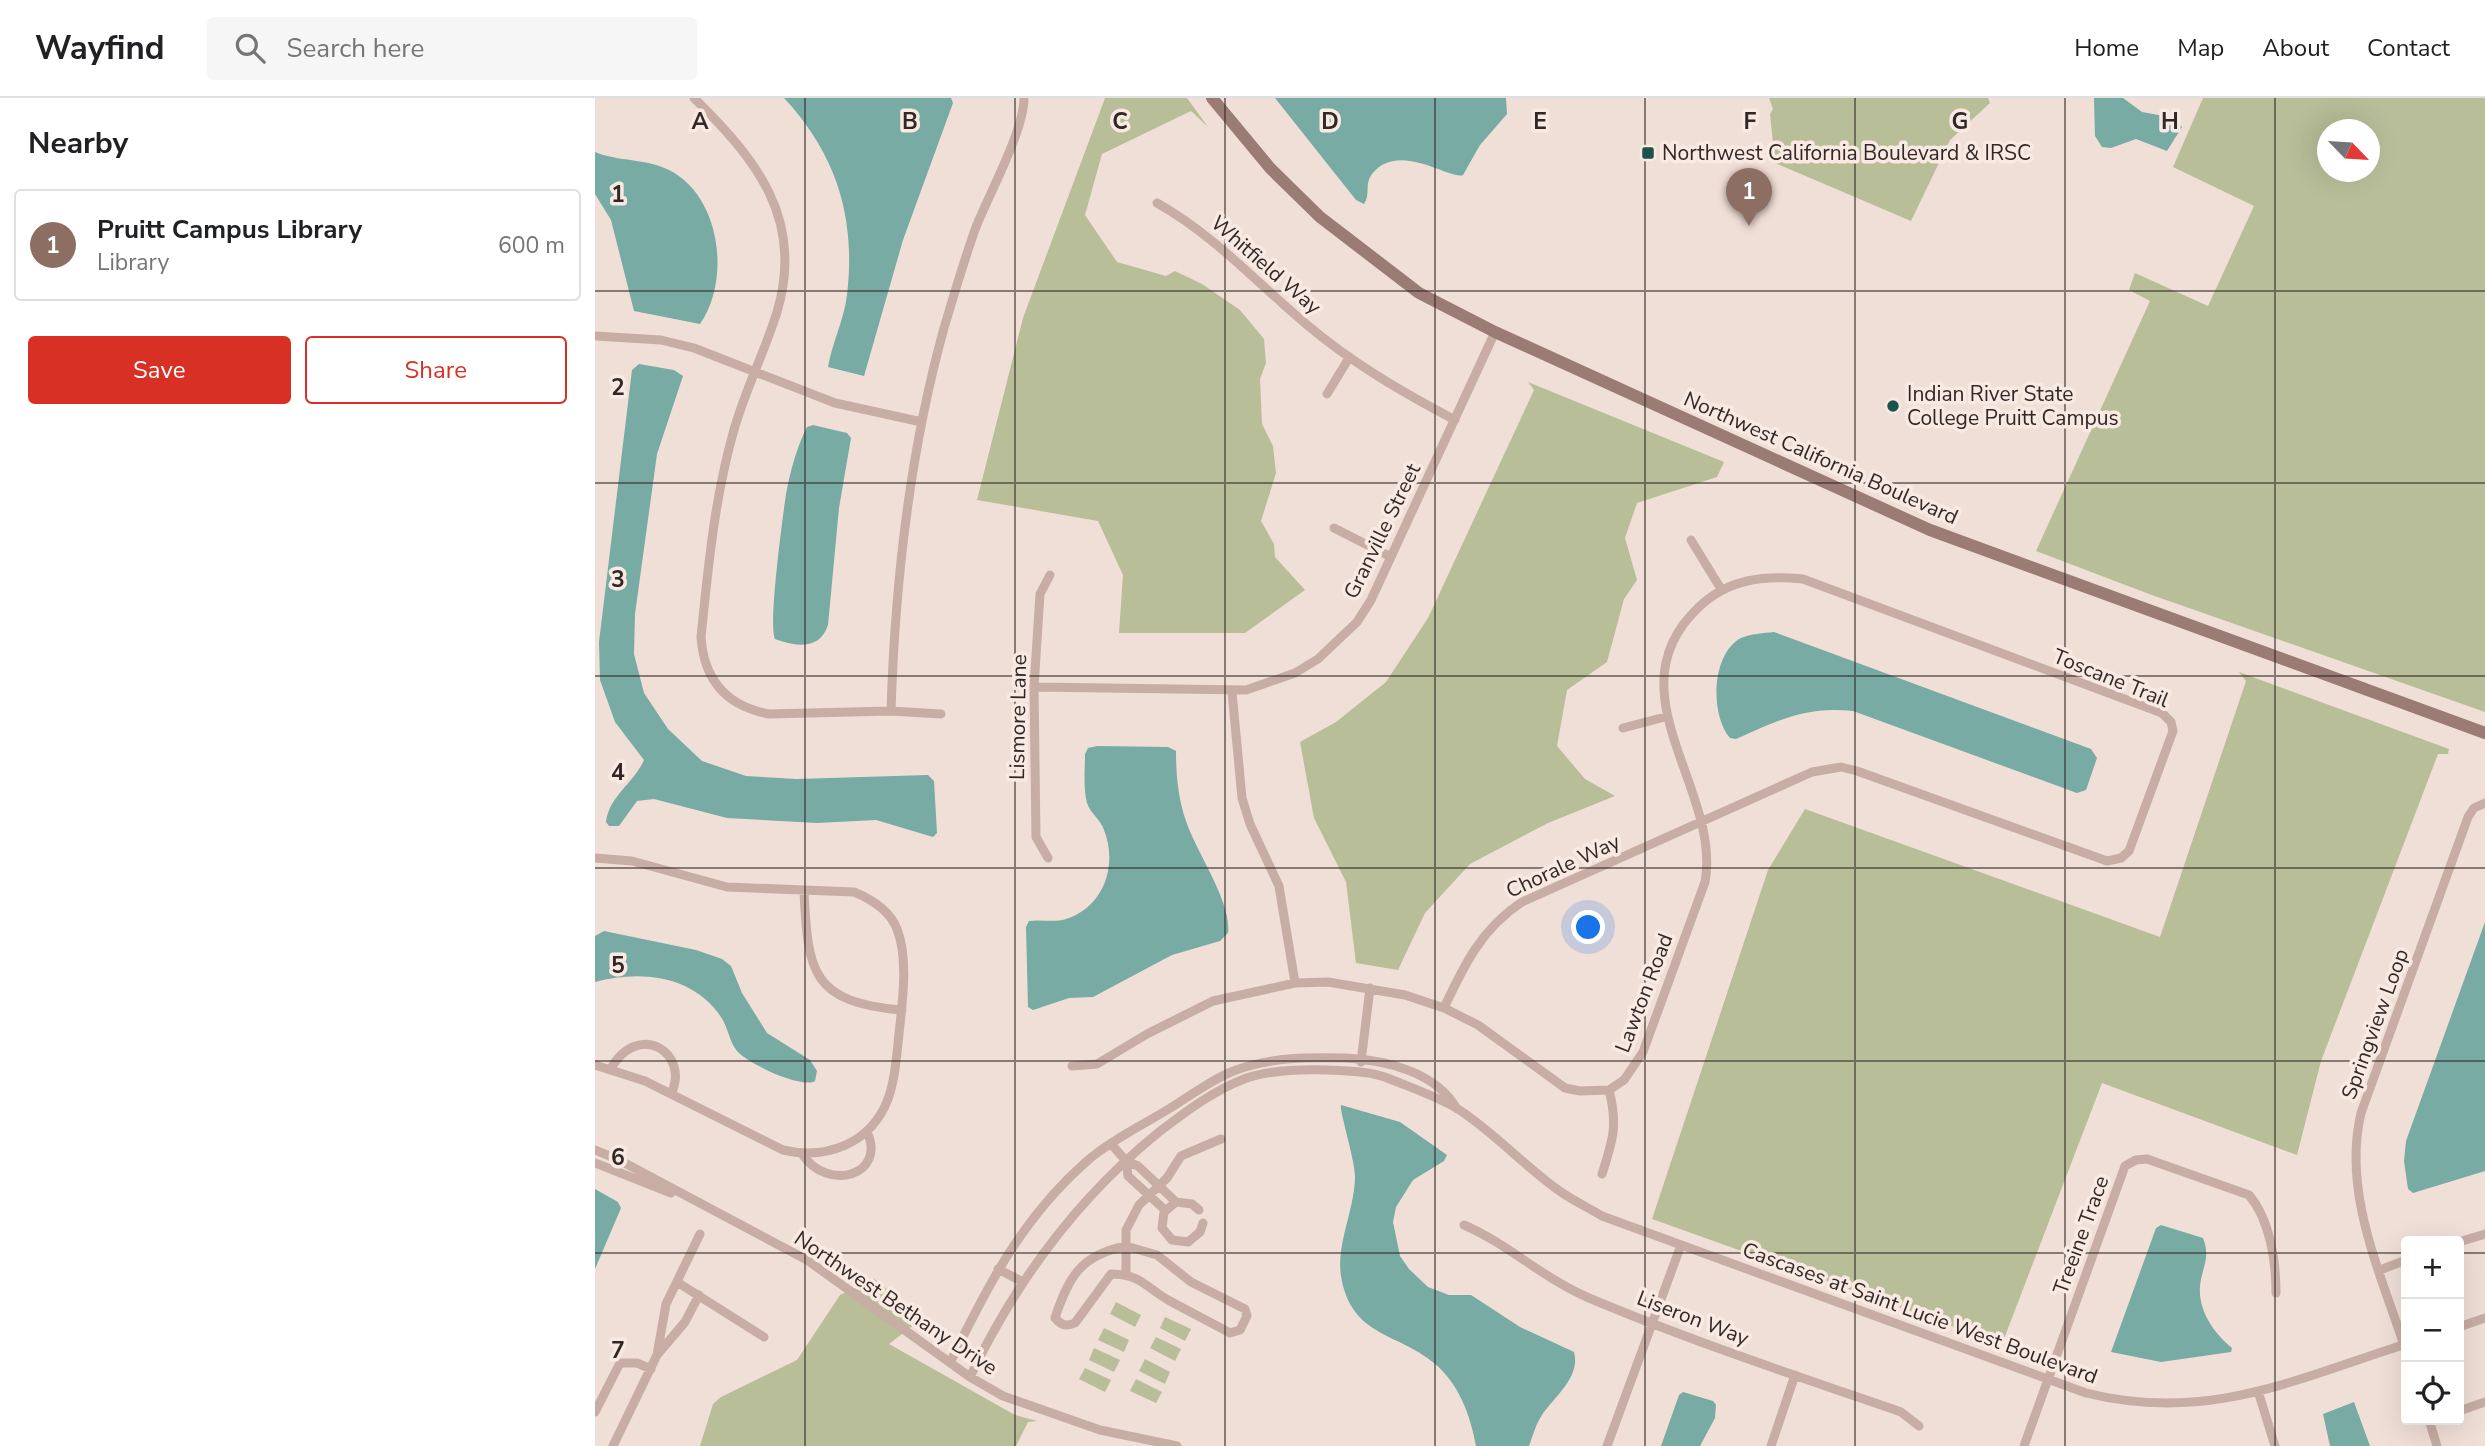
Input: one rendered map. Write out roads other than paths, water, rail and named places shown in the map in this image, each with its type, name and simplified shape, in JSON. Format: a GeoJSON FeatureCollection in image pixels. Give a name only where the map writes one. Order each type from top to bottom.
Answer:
{"type":"FeatureCollection","features":[{"type":"Feature","properties":{"kind":"street"},"geometry":{"type":"LineString","coordinates":[[694,98],[743,148],[770,191],[784,246],[784,281],[777,311],[733,435],[715,508],[701,637],[707,670],[716,686],[733,702],[751,711],[769,714],[941,714]]}},
{"type":"Feature","properties":{"kind":"street"},"geometry":{"type":"LineString","coordinates":[[891,712],[898,589],[908,494],[922,422],[944,328],[976,228],[1021,118],[1024,98]]}},
{"type":"Feature","properties":{"kind":"street","name":"Northwest California Boulevard"},"geometry":{"type":"LineString","coordinates":[[1212,98],[1270,167],[1320,217],[1419,293],[1495,332],[1930,530],[2485,733]]}},
{"type":"Feature","properties":{"kind":"street","name":"Whitfield Way"},"geometry":{"type":"LineString","coordinates":[[1157,203],[1198,227],[1306,324],[1349,358],[1455,420]]}},
{"type":"Feature","properties":{"kind":"street","name":"Granville Street"},"geometry":{"type":"LineString","coordinates":[[1034,687],[1232,692],[1272,682],[1318,659],[1357,622],[1391,557],[1495,332]]}},
{"type":"Feature","properties":{"kind":"street"},"geometry":{"type":"LineString","coordinates":[[595,336],[661,340],[694,348],[835,404],[922,422]]}},
{"type":"Feature","properties":{"kind":"street"},"geometry":{"type":"LineString","coordinates":[[1327,394],[1349,358]]}},
{"type":"Feature","properties":{"kind":"street"},"geometry":{"type":"LineString","coordinates":[[1334,528],[1391,557]]}},
{"type":"Feature","properties":{"kind":"street"},"geometry":{"type":"LineString","coordinates":[[1691,540],[1721,589]]}},
{"type":"Feature","properties":{"kind":"street","name":"Lismore Lane"},"geometry":{"type":"LineString","coordinates":[[1048,858],[1036,836],[1034,687],[1040,594],[1050,575]]}},
{"type":"Feature","properties":{"kind":"street","name":"Toscane Trail"},"geometry":{"type":"LineString","coordinates":[[1757,578],[1803,579],[2162,713],[2171,722],[2173,731],[2129,851],[2121,858],[2107,862],[1841,768],[1812,772],[1702,822],[1665,717],[1664,674],[1679,630],[1692,613],[1721,589],[1757,578]]}},
{"type":"Feature","properties":{"kind":"street"},"geometry":{"type":"LineString","coordinates":[[1232,692],[1242,797],[1254,833],[1279,886],[1295,983]]}},
{"type":"Feature","properties":{"kind":"street"},"geometry":{"type":"LineString","coordinates":[[1623,728],[1665,717]]}},
{"type":"Feature","properties":{"kind":"street","name":"Springview Loop"},"geometry":{"type":"LineString","coordinates":[[2401,1331],[2357,1196],[2355,1139],[2361,1113],[2468,817],[2474,808],[2485,803]]}},
{"type":"Feature","properties":{"kind":"street","name":"Chorale Way"},"geometry":{"type":"LineString","coordinates":[[1444,1008],[1475,944],[1504,913],[1522,902],[1702,822]]}},
{"type":"Feature","properties":{"kind":"street","name":"Lawton Road"},"geometry":{"type":"LineString","coordinates":[[1609,1090],[1623,1080],[1643,1052],[1705,882],[1709,861],[1702,822]]}},
{"type":"Feature","properties":{"kind":"street"},"geometry":{"type":"LineString","coordinates":[[595,858],[632,861],[727,887],[854,892],[870,899],[888,914],[897,928],[903,953],[902,1010],[888,1099],[867,1132],[852,1143],[826,1152],[801,1154],[769,1144],[671,1094],[595,1065]]}},
{"type":"Feature","properties":{"kind":"street"},"geometry":{"type":"LineString","coordinates":[[804,892],[807,942],[811,963],[820,978],[837,995],[851,1003],[902,1010]]}},
{"type":"Feature","properties":{"kind":"street"},"geometry":{"type":"LineString","coordinates":[[1072,1066],[1097,1064],[1147,1034],[1213,1001],[1295,983],[1328,982],[1370,988],[1444,1008],[1478,1025],[1565,1088],[1580,1091],[1609,1090],[1616,1117],[1615,1135],[1602,1174]]}},
{"type":"Feature","properties":{"kind":"street"},"geometry":{"type":"LineString","coordinates":[[1360,1071],[1370,988]]}},
{"type":"Feature","properties":{"kind":"street"},"geometry":{"type":"LineString","coordinates":[[610,1070],[619,1054],[629,1046],[655,1046],[664,1052],[675,1069],[671,1094]]}},
{"type":"Feature","properties":{"kind":"street","name":"Cascases at Saint Lucie West Boulevard"},"geometry":{"type":"LineString","coordinates":[[951,1361],[997,1269],[1041,1207],[1088,1160],[1235,1070],[1272,1060],[1311,1057],[1362,1059],[1389,1064],[1422,1077],[1447,1091],[1457,1108]]}},
{"type":"Feature","properties":{"kind":"street","name":"Cascases at Saint Lucie West Boulevard"},"geometry":{"type":"LineString","coordinates":[[970,1377],[993,1328],[1021,1281],[1059,1230],[1126,1161],[1180,1116],[1245,1079],[1281,1072],[1360,1071],[1388,1078],[1457,1108],[1561,1192],[1602,1216],[2046,1380],[2118,1401],[2157,1405],[2219,1400],[2258,1391],[2401,1348]]}},
{"type":"Feature","properties":{"kind":"street"},"geometry":{"type":"LineString","coordinates":[[801,1154],[817,1171],[829,1177],[843,1177],[863,1166],[870,1155],[871,1142],[867,1132]]}},
{"type":"Feature","properties":{"kind":"street"},"geometry":{"type":"LineString","coordinates":[[1126,1274],[1126,1230],[1131,1217],[1160,1186],[1184,1153],[1221,1139]]}},
{"type":"Feature","properties":{"kind":"street"},"geometry":{"type":"LineString","coordinates":[[1112,1145],[1126,1161],[1138,1166],[1176,1202],[1192,1204],[1199,1210]]}},
{"type":"Feature","properties":{"kind":"street","name":"Northwest Bethany Drive"},"geometry":{"type":"LineString","coordinates":[[595,1150],[619,1160],[807,1260],[970,1377],[1003,1396],[1100,1430],[1177,1446]]}},
{"type":"Feature","properties":{"kind":"street","name":"Treeine Trace"},"geometry":{"type":"LineString","coordinates":[[2046,1380],[2125,1166],[2136,1160],[2147,1159],[2249,1195],[2257,1205],[2276,1264],[2276,1293]]}},
{"type":"Feature","properties":{"kind":"street"},"geometry":{"type":"LineString","coordinates":[[1126,1161],[1128,1176],[1165,1210]]}},
{"type":"Feature","properties":{"kind":"street","name":"Northwest Bethany Drive"},"geometry":{"type":"LineString","coordinates":[[595,1163],[721,1215]]}},
{"type":"Feature","properties":{"kind":"street"},"geometry":{"type":"LineString","coordinates":[[1176,1202],[1165,1210],[1162,1228],[1172,1240],[1188,1242],[1195,1238],[1203,1223]]}},
{"type":"Feature","properties":{"kind":"street","name":"Liseron Way"},"geometry":{"type":"LineString","coordinates":[[1464,1226],[1486,1235],[1558,1282],[1588,1297],[1901,1412],[1919,1426]]}},
{"type":"Feature","properties":{"kind":"street"},"geometry":{"type":"LineString","coordinates":[[613,1446],[657,1355],[666,1304],[700,1234]]}},
{"type":"Feature","properties":{"kind":"street"},"geometry":{"type":"LineString","coordinates":[[2464,1240],[2485,1234]]}},
{"type":"Feature","properties":{"kind":"street"},"geometry":{"type":"LineString","coordinates":[[1607,1446],[1681,1245]]}},
{"type":"Feature","properties":{"kind":"street"},"geometry":{"type":"LineString","coordinates":[[1126,1246],[1157,1255],[1191,1282],[1244,1309],[1245,1323],[1236,1333],[1230,1333],[1166,1299],[1144,1280],[1126,1274],[1111,1275],[1075,1323],[1067,1326],[1055,1318],[1070,1280],[1083,1264],[1103,1251],[1126,1246]]}},
{"type":"Feature","properties":{"kind":"street"},"geometry":{"type":"LineString","coordinates":[[2380,1270],[2401,1262]]}},
{"type":"Feature","properties":{"kind":"street"},"geometry":{"type":"LineString","coordinates":[[997,1269],[1021,1281]]}},
{"type":"Feature","properties":{"kind":"street"},"geometry":{"type":"LineString","coordinates":[[677,1282],[764,1337]]}},
{"type":"Feature","properties":{"kind":"street"},"geometry":{"type":"LineString","coordinates":[[657,1355],[685,1322],[699,1296]]}},
{"type":"Feature","properties":{"kind":"street"},"geometry":{"type":"LineString","coordinates":[[2464,1325],[2485,1318]]}},
{"type":"Feature","properties":{"kind":"street"},"geometry":{"type":"LineString","coordinates":[[595,1412],[620,1363],[636,1363],[651,1369]]}},
{"type":"Feature","properties":{"kind":"street"},"geometry":{"type":"LineString","coordinates":[[1771,1446],[1795,1375]]}},
{"type":"Feature","properties":{"kind":"street"},"geometry":{"type":"LineString","coordinates":[[2024,1446],[2046,1380]]}},
{"type":"Feature","properties":{"kind":"street"},"geometry":{"type":"LineString","coordinates":[[2258,1391],[2275,1446]]}},
{"type":"Feature","properties":{"kind":"street"},"geometry":{"type":"LineString","coordinates":[[2464,1408],[2485,1402]]}},
{"type":"Feature","properties":{"kind":"street"},"geometry":{"type":"LineString","coordinates":[[2431,1425],[2437,1446]]}},
{"type":"Feature","properties":{"kind":"water"},"geometry":{"type":"Polygon","coordinates":[[[784,98],[951,98],[953,103],[903,240],[864,376],[828,367],[847,295],[849,267],[845,214],[830,165],[802,120],[784,98]]]}},
{"type":"Feature","properties":{"kind":"water"},"geometry":{"type":"Polygon","coordinates":[[[1275,98],[1506,98],[1507,114],[1480,145],[1463,175],[1409,161],[1396,161],[1383,165],[1372,174],[1364,204],[1356,200],[1275,98]]]}},
{"type":"Feature","properties":{"kind":"water"},"geometry":{"type":"Polygon","coordinates":[[[2094,98],[2123,98],[2142,112],[2175,118],[2182,127],[2167,151],[2136,139],[2111,148],[2102,147],[2095,136],[2094,98]]]}},
{"type":"Feature","properties":{"kind":"water"},"geometry":{"type":"Polygon","coordinates":[[[595,152],[669,170],[687,182],[700,199],[716,240],[718,263],[710,306],[700,324],[634,311],[611,220],[595,194],[595,152]]]}},
{"type":"Feature","properties":{"kind":"water"},"geometry":{"type":"Polygon","coordinates":[[[639,364],[674,370],[683,376],[657,454],[635,614],[634,654],[644,693],[668,729],[702,761],[746,776],[796,779],[928,775],[934,781],[937,833],[933,837],[876,820],[817,823],[727,818],[654,799],[637,801],[619,826],[609,826],[606,822],[612,805],[644,760],[615,722],[600,680],[599,642],[632,370],[639,364]]]}},
{"type":"Feature","properties":{"kind":"water"},"geometry":{"type":"Polygon","coordinates":[[[813,425],[847,433],[851,438],[839,508],[828,625],[819,639],[813,643],[799,645],[775,639],[773,614],[786,494],[803,434],[807,427],[813,425]]]}},
{"type":"Feature","properties":{"kind":"water"},"geometry":{"type":"Polygon","coordinates":[[[1774,632],[2091,749],[2097,758],[2086,790],[2077,793],[1853,711],[1821,711],[1793,716],[1736,739],[1730,738],[1723,728],[1717,700],[1719,671],[1724,657],[1731,646],[1741,638],[1774,632]]]}},
{"type":"Feature","properties":{"kind":"water"},"geometry":{"type":"Polygon","coordinates":[[[1168,747],[1176,751],[1183,812],[1225,907],[1228,933],[1220,941],[1172,955],[1093,997],[1069,998],[1033,1010],[1028,1007],[1026,927],[1029,921],[1061,920],[1079,913],[1098,895],[1108,870],[1108,843],[1103,826],[1088,807],[1085,791],[1085,754],[1088,748],[1168,747]]]}},
{"type":"Feature","properties":{"kind":"water"},"geometry":{"type":"Polygon","coordinates":[[[2485,922],[2485,1171],[2413,1193],[2408,1189],[2404,1161],[2406,1141],[2485,922]]]}},
{"type":"Feature","properties":{"kind":"water"},"geometry":{"type":"Polygon","coordinates":[[[604,931],[696,950],[722,959],[731,966],[742,993],[767,1033],[810,1060],[817,1071],[815,1081],[787,1078],[762,1068],[743,1056],[734,1047],[721,1017],[709,1003],[681,984],[664,979],[630,976],[595,982],[595,936],[604,931]]]}},
{"type":"Feature","properties":{"kind":"water"},"geometry":{"type":"Polygon","coordinates":[[[1341,1105],[1400,1122],[1447,1155],[1444,1161],[1413,1180],[1396,1207],[1393,1222],[1400,1256],[1409,1269],[1428,1287],[1449,1295],[1471,1295],[1520,1327],[1574,1352],[1574,1370],[1540,1418],[1529,1446],[1476,1446],[1462,1400],[1443,1371],[1420,1353],[1365,1322],[1346,1296],[1340,1264],[1355,1176],[1341,1105]]]}},
{"type":"Feature","properties":{"kind":"water"},"geometry":{"type":"Polygon","coordinates":[[[595,1189],[618,1202],[621,1208],[595,1269],[595,1189]]]}},
{"type":"Feature","properties":{"kind":"water"},"geometry":{"type":"Polygon","coordinates":[[[2161,1225],[2203,1238],[2206,1257],[2200,1286],[2202,1304],[2213,1328],[2232,1348],[2231,1352],[2161,1362],[2111,1352],[2156,1228],[2161,1225]]]}},
{"type":"Feature","properties":{"kind":"water"},"geometry":{"type":"Polygon","coordinates":[[[1683,1392],[1713,1401],[1716,1405],[1715,1418],[1700,1446],[1661,1446],[1679,1395],[1683,1392]]]}},
{"type":"Feature","properties":{"kind":"water"},"geometry":{"type":"Polygon","coordinates":[[[2354,1402],[2370,1446],[2330,1446],[2323,1414],[2354,1402]]]}},
{"type":"Feature","properties":{"kind":"place","name":"Northwest California Boulevard & IRSC"},"geometry":{"type":"Point","coordinates":[1648,153]}},
{"type":"Feature","properties":{"kind":"place","name":"Pruitt Campus Library"},"geometry":{"type":"Point","coordinates":[1749,226]}},
{"type":"Feature","properties":{"kind":"place","name":"Indian River State College Pruitt Campus"},"geometry":{"type":"Point","coordinates":[1893,406]}}]}
